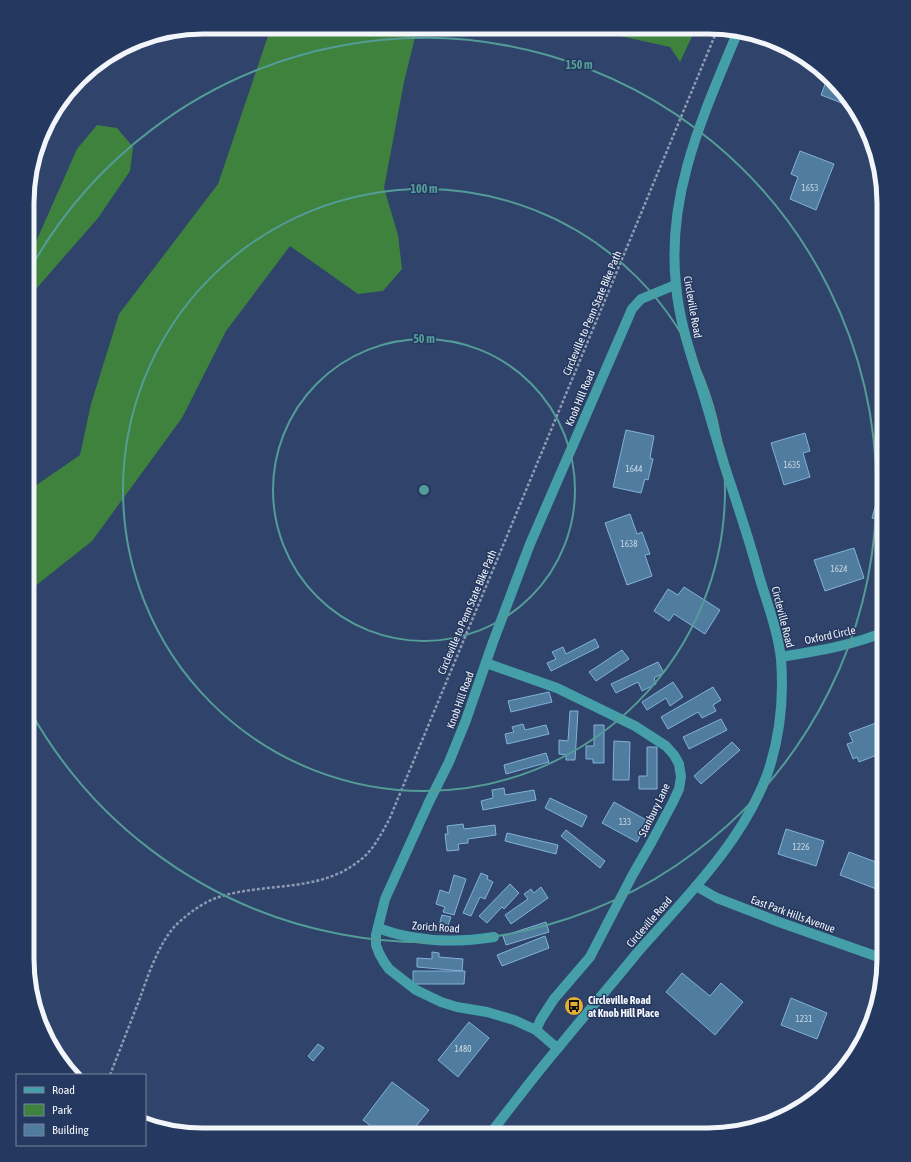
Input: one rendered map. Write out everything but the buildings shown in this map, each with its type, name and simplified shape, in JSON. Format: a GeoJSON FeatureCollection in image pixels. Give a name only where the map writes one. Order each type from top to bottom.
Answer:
{"type":"FeatureCollection","features":[{"type":"Feature","properties":{"kind":"street","name":"Circleville Road"},"geometry":{"type":"LineString","coordinates":[[494,1128],[557,1048],[720,856],[739,830],[756,800],[767,773],[775,747],[780,720],[782,692],[781,658],[776,633],[750,544],[688,347],[679,307],[676,285],[676,218],[683,180],[690,153],[700,125],[736,36]]}},
{"type":"Feature","properties":{"kind":"street","name":"Knob Hill Road"},"geometry":{"type":"LineString","coordinates":[[557,1048],[536,1030],[514,1020],[487,1012],[458,1007],[441,1002],[416,990],[389,969],[379,953],[376,945],[376,935],[385,899],[449,762],[466,720],[530,544],[632,309],[641,299],[676,285]]}},
{"type":"Feature","properties":{"kind":"street","name":"Oxford Circle"},"geometry":{"type":"LineString","coordinates":[[781,658],[839,647],[866,640],[877,635]]}},
{"type":"Feature","properties":{"kind":"street","name":"Stanbury Lane"},"geometry":{"type":"LineString","coordinates":[[486,663],[557,688],[635,726],[666,746],[674,755],[679,764],[681,777],[679,789],[673,802],[632,876],[590,957],[554,999],[536,1030]]}},
{"type":"Feature","properties":{"kind":"street","name":"East Park Hills Avenue"},"geometry":{"type":"LineString","coordinates":[[696,886],[717,898],[779,922],[877,957]]}},
{"type":"Feature","properties":{"kind":"street","name":"Zorich Road"},"geometry":{"type":"LineString","coordinates":[[378,928],[410,938],[457,941],[494,937]]}},
{"type":"Feature","properties":{"kind":"path","name":"Circleville to Penn State Bike Path"},"geometry":{"type":"LineString","coordinates":[[110,1074],[149,973],[163,943],[174,928],[202,905],[218,897],[243,892],[299,885],[341,873],[360,861],[373,847],[389,820],[716,34]]}},
{"type":"Feature","properties":{"kind":"green space"},"geometry":{"type":"Polygon","coordinates":[[[269,34],[416,34],[404,82],[384,188],[398,235],[402,269],[383,291],[358,294],[290,246],[226,331],[182,418],[92,541],[34,587],[34,486],[80,455],[91,404],[119,314],[218,184],[269,34]]]}},
{"type":"Feature","properties":{"kind":"green space"},"geometry":{"type":"Polygon","coordinates":[[[611,34],[693,34],[680,62],[670,47],[611,34]]]}},
{"type":"Feature","properties":{"kind":"green space"},"geometry":{"type":"Polygon","coordinates":[[[97,125],[117,128],[133,147],[130,171],[98,218],[36,289],[34,286],[34,246],[77,149],[97,125]]]}},
{"type":"Feature","properties":{"kind":"place","name":"Circleville Road at Knob Hill Place"},"geometry":{"type":"Point","coordinates":[574,1006]}}]}
